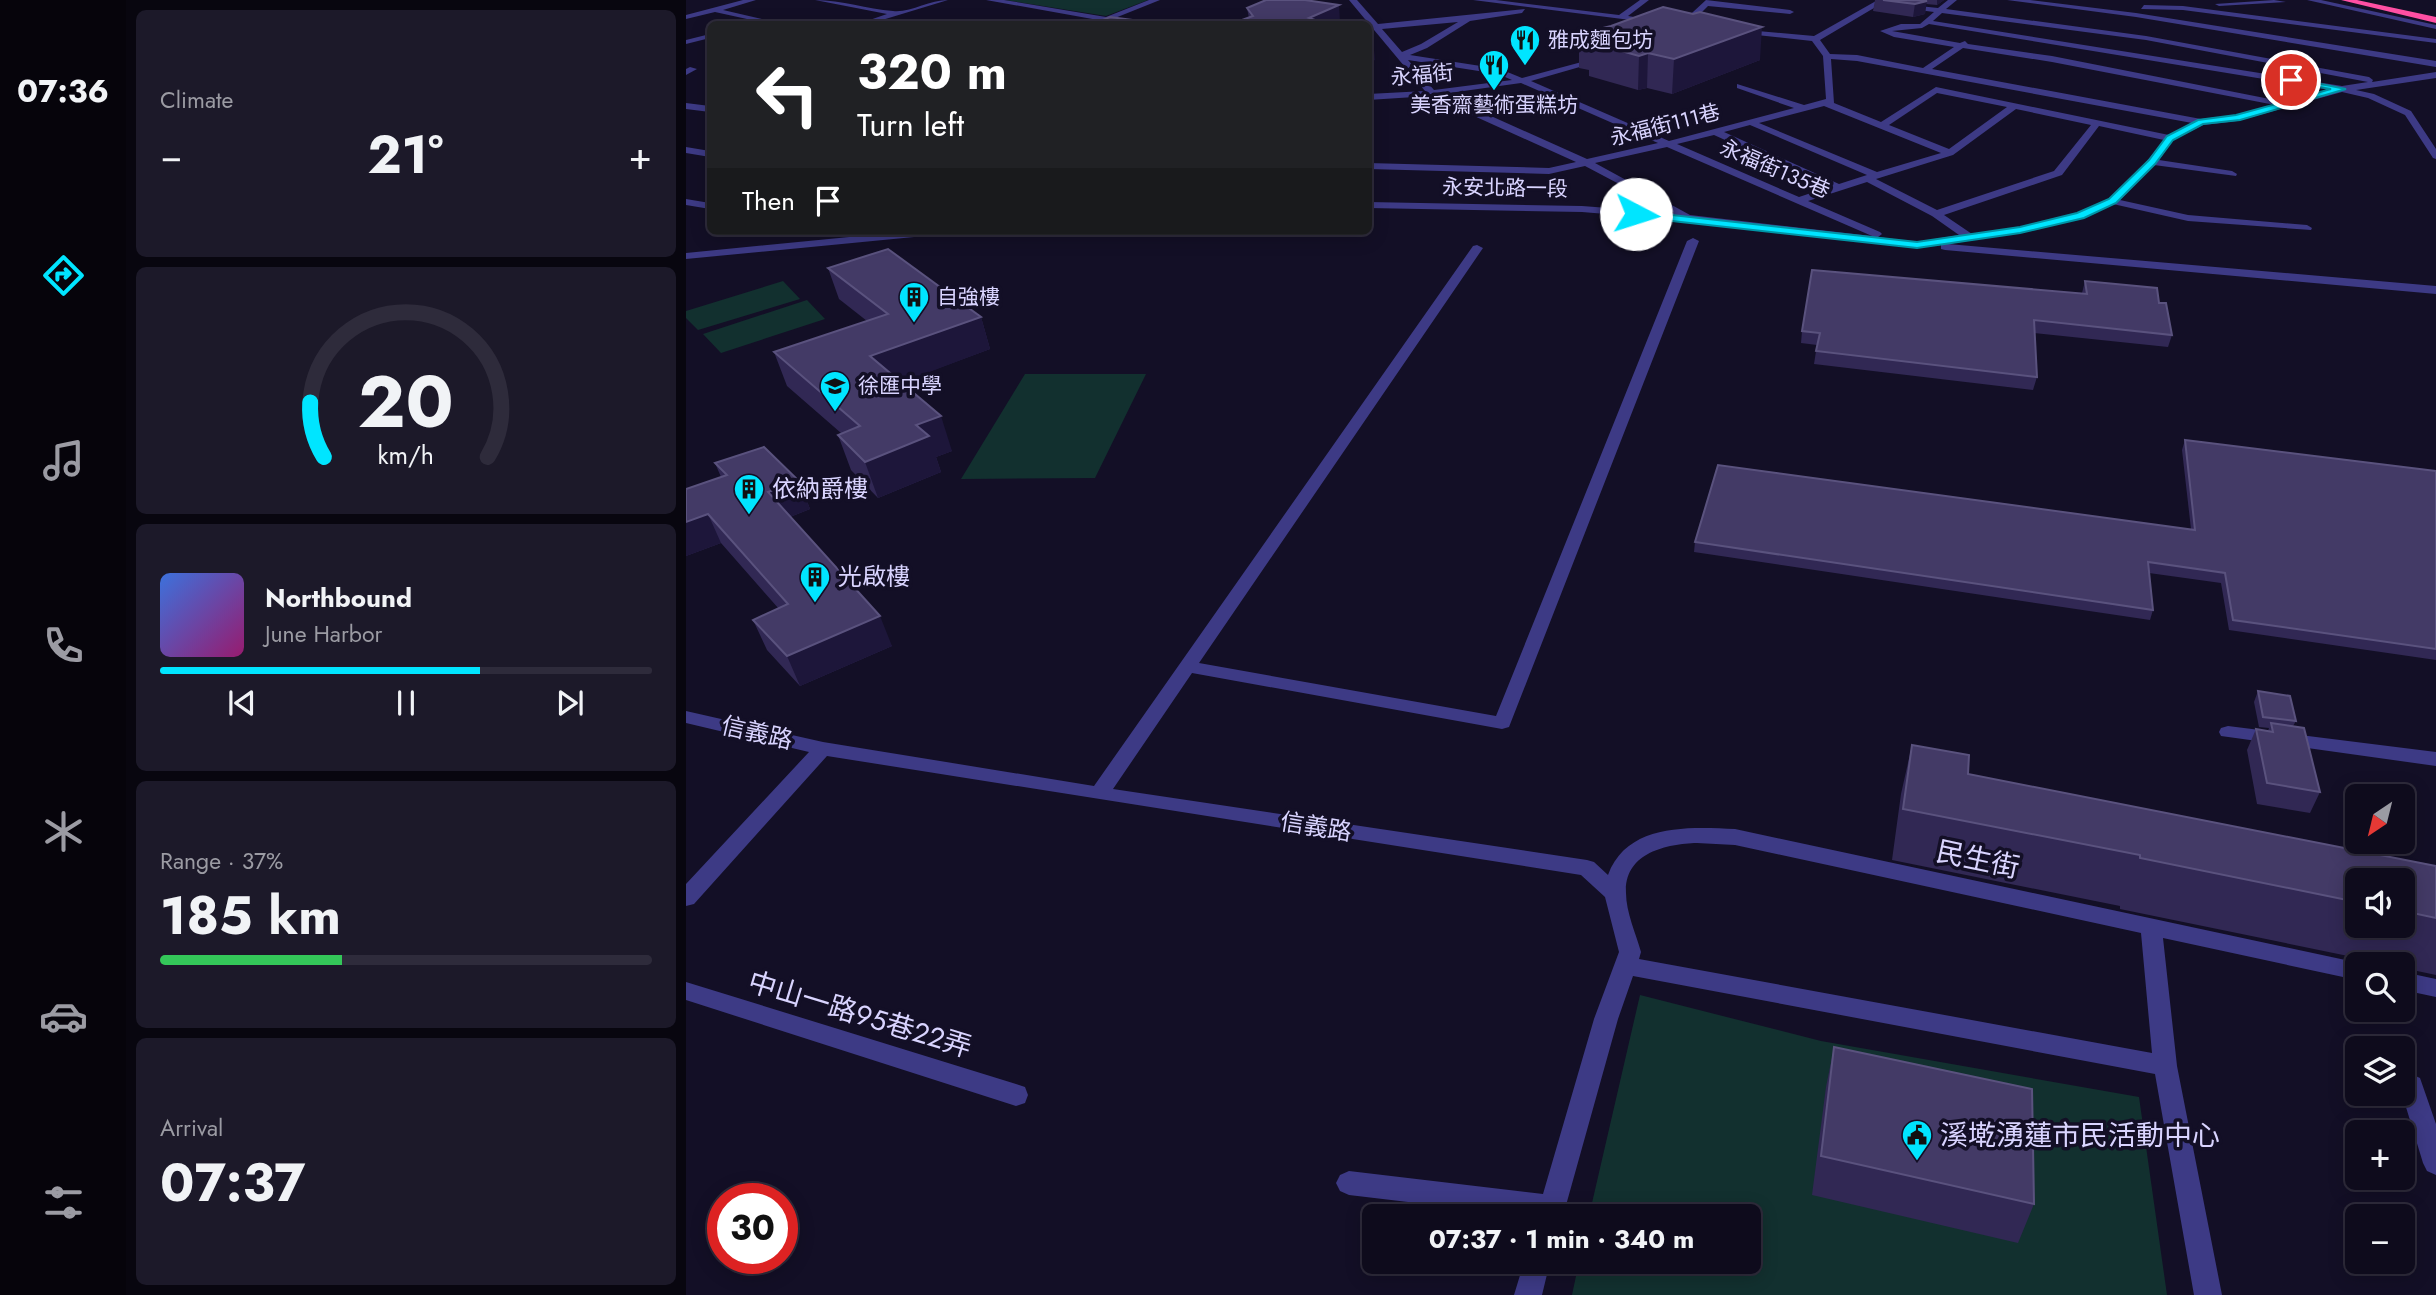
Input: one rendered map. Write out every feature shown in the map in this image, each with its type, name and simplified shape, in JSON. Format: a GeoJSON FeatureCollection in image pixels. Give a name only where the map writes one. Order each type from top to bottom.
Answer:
{"type":"FeatureCollection","features":[{"type":"Feature","properties":{"kind":"highway"},"geometry":{"type":"LineString","coordinates":[[2345,0],[2436,20]]}},
{"type":"Feature","properties":{"kind":"street"},"geometry":{"type":"LineString","coordinates":[[686,16],[752,0]]}},
{"type":"Feature","properties":{"kind":"street"},"geometry":{"type":"LineString","coordinates":[[819,0],[895,14]]}},
{"type":"Feature","properties":{"kind":"street"},"geometry":{"type":"LineString","coordinates":[[873,21],[944,0]]}},
{"type":"Feature","properties":{"kind":"street"},"geometry":{"type":"LineString","coordinates":[[990,0],[1107,19]]}},
{"type":"Feature","properties":{"kind":"street"},"geometry":{"type":"LineString","coordinates":[[1101,21],[1156,0]]}},
{"type":"Feature","properties":{"kind":"street"},"geometry":{"type":"LineString","coordinates":[[1353,0],[1371,21]]}},
{"type":"Feature","properties":{"kind":"street"},"geometry":{"type":"LineString","coordinates":[[1477,0],[1660,22]]}},
{"type":"Feature","properties":{"kind":"street"},"geometry":{"type":"LineString","coordinates":[[1550,10],[1555,0]]}},
{"type":"Feature","properties":{"kind":"street"},"geometry":{"type":"LineString","coordinates":[[1621,18],[1645,0]]}},
{"type":"Feature","properties":{"kind":"street"},"geometry":{"type":"LineString","coordinates":[[1859,0],[1940,11]]}},
{"type":"Feature","properties":{"kind":"street"},"geometry":{"type":"LineString","coordinates":[[1859,0],[2125,35],[2207,42],[2383,83]]}},
{"type":"Feature","properties":{"kind":"street"},"geometry":{"type":"LineString","coordinates":[[1953,0],[1922,26],[1901,26],[1884,31],[1894,35],[2052,59],[2286,104]]}},
{"type":"Feature","properties":{"kind":"street"},"geometry":{"type":"LineString","coordinates":[[2011,0],[2183,8],[2436,41]]}},
{"type":"Feature","properties":{"kind":"street"},"geometry":{"type":"LineString","coordinates":[[2262,0],[2294,4]]}},
{"type":"Feature","properties":{"kind":"street"},"geometry":{"type":"LineString","coordinates":[[1685,25],[1710,2],[1790,12]]}},
{"type":"Feature","properties":{"kind":"street"},"geometry":{"type":"LineString","coordinates":[[1724,29],[1815,39],[1877,2]]}},
{"type":"Feature","properties":{"kind":"street"},"geometry":{"type":"LineString","coordinates":[[2140,7],[2282,2]]}},
{"type":"Feature","properties":{"kind":"street"},"geometry":{"type":"LineString","coordinates":[[2309,2],[2436,27]]}},
{"type":"Feature","properties":{"kind":"street"},"geometry":{"type":"LineString","coordinates":[[1376,27],[1518,13],[1537,7]]}},
{"type":"Feature","properties":{"kind":"street"},"geometry":{"type":"LineString","coordinates":[[2125,35],[2140,7]]}},
{"type":"Feature","properties":{"kind":"street"},"geometry":{"type":"LineString","coordinates":[[2140,7],[2223,29],[2436,64]]}},
{"type":"Feature","properties":{"kind":"street"},"geometry":{"type":"LineString","coordinates":[[714,10],[763,21]]}},
{"type":"Feature","properties":{"kind":"street"},"geometry":{"type":"LineString","coordinates":[[1400,56],[1424,46],[1468,19]]}},
{"type":"Feature","properties":{"kind":"street"},"geometry":{"type":"LineString","coordinates":[[1372,22],[1432,93],[1587,163],[1690,218]]}},
{"type":"Feature","properties":{"kind":"street"},"geometry":{"type":"LineString","coordinates":[[1928,22],[1980,28],[2371,96],[2408,113],[2436,156]]}},
{"type":"Feature","properties":{"kind":"street"},"geometry":{"type":"LineString","coordinates":[[1673,27],[1698,27]]}},
{"type":"Feature","properties":{"kind":"street"},"geometry":{"type":"LineString","coordinates":[[1924,71],[1962,46],[1980,28]]}},
{"type":"Feature","properties":{"kind":"street"},"geometry":{"type":"LineString","coordinates":[[2207,42],[2223,29]]}},
{"type":"Feature","properties":{"kind":"street"},"geometry":{"type":"LineString","coordinates":[[686,42],[707,37]]}},
{"type":"Feature","properties":{"kind":"street"},"geometry":{"type":"LineString","coordinates":[[1815,39],[1827,56],[1831,101],[1823,102]]}},
{"type":"Feature","properties":{"kind":"street"},"geometry":{"type":"LineString","coordinates":[[686,48],[698,50]]}},
{"type":"Feature","properties":{"kind":"street","name":"永福街"},"geometry":{"type":"LineString","coordinates":[[1372,97],[1432,93],[1521,80],[1612,54]]}},
{"type":"Feature","properties":{"kind":"street","name":"永福街135巷"},"geometry":{"type":"LineString","coordinates":[[1400,56],[1500,72],[1895,243]]}},
{"type":"Feature","properties":{"kind":"street"},"geometry":{"type":"LineString","coordinates":[[1827,56],[1857,58],[2201,122]]}},
{"type":"Feature","properties":{"kind":"street","name":"永安北路一段"},"geometry":{"type":"LineString","coordinates":[[1372,205],[1582,209],[1690,218],[1917,245],[2020,230],[2081,216],[2112,201],[2152,162],[2170,138],[2201,122],[2237,118],[2342,89],[2436,75]]}},
{"type":"Feature","properties":{"kind":"street"},"geometry":{"type":"LineString","coordinates":[[1740,86],[1803,108]]}},
{"type":"Feature","properties":{"kind":"street"},"geometry":{"type":"LineString","coordinates":[[1881,125],[1936,90],[2170,138]]}},
{"type":"Feature","properties":{"kind":"street"},"geometry":{"type":"LineString","coordinates":[[687,106],[707,98]]}},
{"type":"Feature","properties":{"kind":"street"},"geometry":{"type":"LineString","coordinates":[[1823,102],[1950,153]]}},
{"type":"Feature","properties":{"kind":"street","name":"永福街111巷"},"geometry":{"type":"LineString","coordinates":[[1372,166],[1549,171],[1667,144],[1823,102]]}},
{"type":"Feature","properties":{"kind":"street"},"geometry":{"type":"LineString","coordinates":[[687,106],[707,108]]}},
{"type":"Feature","properties":{"kind":"street"},"geometry":{"type":"LineString","coordinates":[[1798,200],[1950,153],[2014,106]]}},
{"type":"Feature","properties":{"kind":"street"},"geometry":{"type":"LineString","coordinates":[[1750,122],[1872,178],[1936,214],[1969,237]]}},
{"type":"Feature","properties":{"kind":"street"},"geometry":{"type":"LineString","coordinates":[[1936,214],[2058,173],[2097,123]]}},
{"type":"Feature","properties":{"kind":"street"},"geometry":{"type":"LineString","coordinates":[[1714,131],[1839,188]]}},
{"type":"Feature","properties":{"kind":"street"},"geometry":{"type":"LineString","coordinates":[[686,150],[707,154]]}},
{"type":"Feature","properties":{"kind":"street"},"geometry":{"type":"LineString","coordinates":[[2152,162],[2232,174]]}},
{"type":"Feature","properties":{"kind":"street"},"geometry":{"type":"LineString","coordinates":[[2112,201],[2188,218],[2307,228]]}},
{"type":"Feature","properties":{"kind":"street"},"geometry":{"type":"LineString","coordinates":[[686,202],[707,206]]}},
{"type":"Feature","properties":{"kind":"street"},"geometry":{"type":"LineString","coordinates":[[891,235],[897,236]]}},
{"type":"Feature","properties":{"kind":"street"},"geometry":{"type":"LineString","coordinates":[[686,257],[907,235]]}},
{"type":"Feature","properties":{"kind":"street"},"geometry":{"type":"LineString","coordinates":[[1186,666],[1502,723],[1693,242]]}},
{"type":"Feature","properties":{"kind":"street"},"geometry":{"type":"LineString","coordinates":[[1917,245],[2436,290]]}},
{"type":"Feature","properties":{"kind":"street"},"geometry":{"type":"LineString","coordinates":[[1099,794],[1477,248]]}},
{"type":"Feature","properties":{"kind":"street"},"geometry":{"type":"LineString","coordinates":[[686,251],[708,254]]}},
{"type":"Feature","properties":{"kind":"street","name":"信義路"},"geometry":{"type":"LineString","coordinates":[[686,717],[823,749],[1587,868],[1615,893]]}},
{"type":"Feature","properties":{"kind":"street"},"geometry":{"type":"LineString","coordinates":[[2228,732],[2436,759]]}},
{"type":"Feature","properties":{"kind":"street"},"geometry":{"type":"LineString","coordinates":[[686,898],[823,749]]}},
{"type":"Feature","properties":{"kind":"street","name":"民生街"},"geometry":{"type":"LineString","coordinates":[[1615,893],[1616,877],[1630,857],[1651,840],[1683,834],[1735,837],[2345,968]]}},
{"type":"Feature","properties":{"kind":"street"},"geometry":{"type":"LineString","coordinates":[[1553,1204],[1606,1020],[1630,952],[1615,893]]}},
{"type":"Feature","properties":{"kind":"street"},"geometry":{"type":"LineString","coordinates":[[2151,926],[2165,1066],[2208,1295]]}},
{"type":"Feature","properties":{"kind":"street"},"geometry":{"type":"LineString","coordinates":[[1625,967],[2165,1066]]}},
{"type":"Feature","properties":{"kind":"street"},"geometry":{"type":"LineString","coordinates":[[2415,984],[2436,988]]}},
{"type":"Feature","properties":{"kind":"street","name":"中山一路95巷22弄"},"geometry":{"type":"LineString","coordinates":[[686,991],[1016,1095]]}},
{"type":"Feature","properties":{"kind":"street"},"geometry":{"type":"LineString","coordinates":[[2415,1097],[2436,1163]]}},
{"type":"Feature","properties":{"kind":"street"},"geometry":{"type":"LineString","coordinates":[[1349,1183],[1495,1204]]}},
{"type":"Feature","properties":{"kind":"street"},"geometry":{"type":"LineString","coordinates":[[1528,1295],[1534,1274]]}},
{"type":"Feature","properties":{"kind":"green space"},"geometry":{"type":"Polygon","coordinates":[[[1005,0],[1148,0],[1106,16],[1005,0]]]}},
{"type":"Feature","properties":{"kind":"green space"},"geometry":{"type":"Polygon","coordinates":[[[783,281],[800,299],[698,330],[686,318],[686,311],[783,281]]]}},
{"type":"Feature","properties":{"kind":"green space"},"geometry":{"type":"Polygon","coordinates":[[[807,300],[825,319],[721,353],[703,334],[807,300]]]}},
{"type":"Feature","properties":{"kind":"green space"},"geometry":{"type":"Polygon","coordinates":[[[1025,374],[1146,374],[1095,478],[961,479],[1025,374]]]}},
{"type":"Feature","properties":{"kind":"green space"},"geometry":{"type":"Polygon","coordinates":[[[1640,995],[1821,1041],[2139,1097],[2167,1295],[1572,1295],[1576,1274],[1761,1274],[1761,1204],[1592,1204],[1640,995]]]}},
{"type":"Feature","properties":{"kind":"building"},"geometry":{"type":"Polygon","coordinates":[[[1266,0],[1305,0],[1339,5],[1309,18],[1318,21],[1239,21],[1253,16],[1247,8],[1266,0]]]}},
{"type":"Feature","properties":{"kind":"building"},"geometry":{"type":"Polygon","coordinates":[[[1883,0],[1916,0],[1927,1],[1915,4],[1883,0]]]}},
{"type":"Feature","properties":{"kind":"building"},"geometry":{"type":"Polygon","coordinates":[[[1663,7],[1693,14],[1700,12],[1762,27],[1674,59],[1648,53],[1639,56],[1589,42],[1598,39],[1579,34],[1611,26],[1663,7]]]}},
{"type":"Feature","properties":{"kind":"building"},"geometry":{"type":"Polygon","coordinates":[[[1110,17],[1140,21],[1100,21],[1110,17]]]}},
{"type":"Feature","properties":{"kind":"building"},"geometry":{"type":"Polygon","coordinates":[[[888,249],[981,317],[870,356],[941,416],[916,425],[929,436],[865,462],[838,435],[860,426],[774,352],[888,314],[828,268],[888,249]]]}},
{"type":"Feature","properties":{"kind":"building"},"geometry":{"type":"Polygon","coordinates":[[[1812,270],[2087,294],[2085,281],[2157,288],[2159,303],[2166,303],[2172,335],[2034,320],[2037,377],[1816,351],[1820,333],[1802,331],[1812,270]]]}},
{"type":"Feature","properties":{"kind":"building"},"geometry":{"type":"Polygon","coordinates":[[[2185,440],[2436,471],[2436,649],[2233,620],[2225,573],[2148,562],[2153,610],[1695,542],[1718,465],[2195,530],[2185,440]]]}},
{"type":"Feature","properties":{"kind":"building"},"geometry":{"type":"Polygon","coordinates":[[[764,447],[799,481],[768,492],[880,616],[787,656],[753,620],[788,604],[708,514],[686,522],[686,489],[727,475],[715,463],[764,447]]]}},
{"type":"Feature","properties":{"kind":"building"},"geometry":{"type":"Polygon","coordinates":[[[2258,691],[2290,696],[2296,721],[2263,717],[2258,691]]]}},
{"type":"Feature","properties":{"kind":"building"},"geometry":{"type":"Polygon","coordinates":[[[2271,723],[2304,728],[2320,792],[2267,783],[2256,729],[2273,732],[2271,723]]]}},
{"type":"Feature","properties":{"kind":"building"},"geometry":{"type":"Polygon","coordinates":[[[1912,745],[1969,755],[1968,774],[2345,848],[2345,854],[2375,854],[2436,866],[2436,918],[2415,914],[2415,868],[2345,868],[2345,900],[2140,858],[2140,855],[1903,809],[1912,745]]]}},
{"type":"Feature","properties":{"kind":"building"},"geometry":{"type":"Polygon","coordinates":[[[1834,1047],[2032,1089],[2034,1204],[1821,1156],[1834,1047]]]}},
{"type":"Feature","properties":{"kind":"place","name":"雅成麵包坊"},"geometry":{"type":"Point","coordinates":[1525,67]}},
{"type":"Feature","properties":{"kind":"place","name":"美香齋藝術蛋糕坊"},"geometry":{"type":"Point","coordinates":[1494,92]}},
{"type":"Feature","properties":{"kind":"place","name":"自強樓"},"geometry":{"type":"Point","coordinates":[914,324]}},
{"type":"Feature","properties":{"kind":"place","name":"徐匯中學"},"geometry":{"type":"Point","coordinates":[835,413]}},
{"type":"Feature","properties":{"kind":"place","name":"依納爵樓"},"geometry":{"type":"Point","coordinates":[749,516]}},
{"type":"Feature","properties":{"kind":"place","name":"光啟樓"},"geometry":{"type":"Point","coordinates":[815,604]}},
{"type":"Feature","properties":{"kind":"place","name":"溪墘湧蓮市民活動中心"},"geometry":{"type":"Point","coordinates":[1917,1162]}},
{"type":"Feature","properties":{"kind":"route"},"geometry":{"type":"LineString","coordinates":[[1636,214],[1917,245],[2020,230],[2081,216],[2112,201],[2152,162],[2170,138],[2201,122],[2237,118],[2342,89],[2291,80]]}}]}
